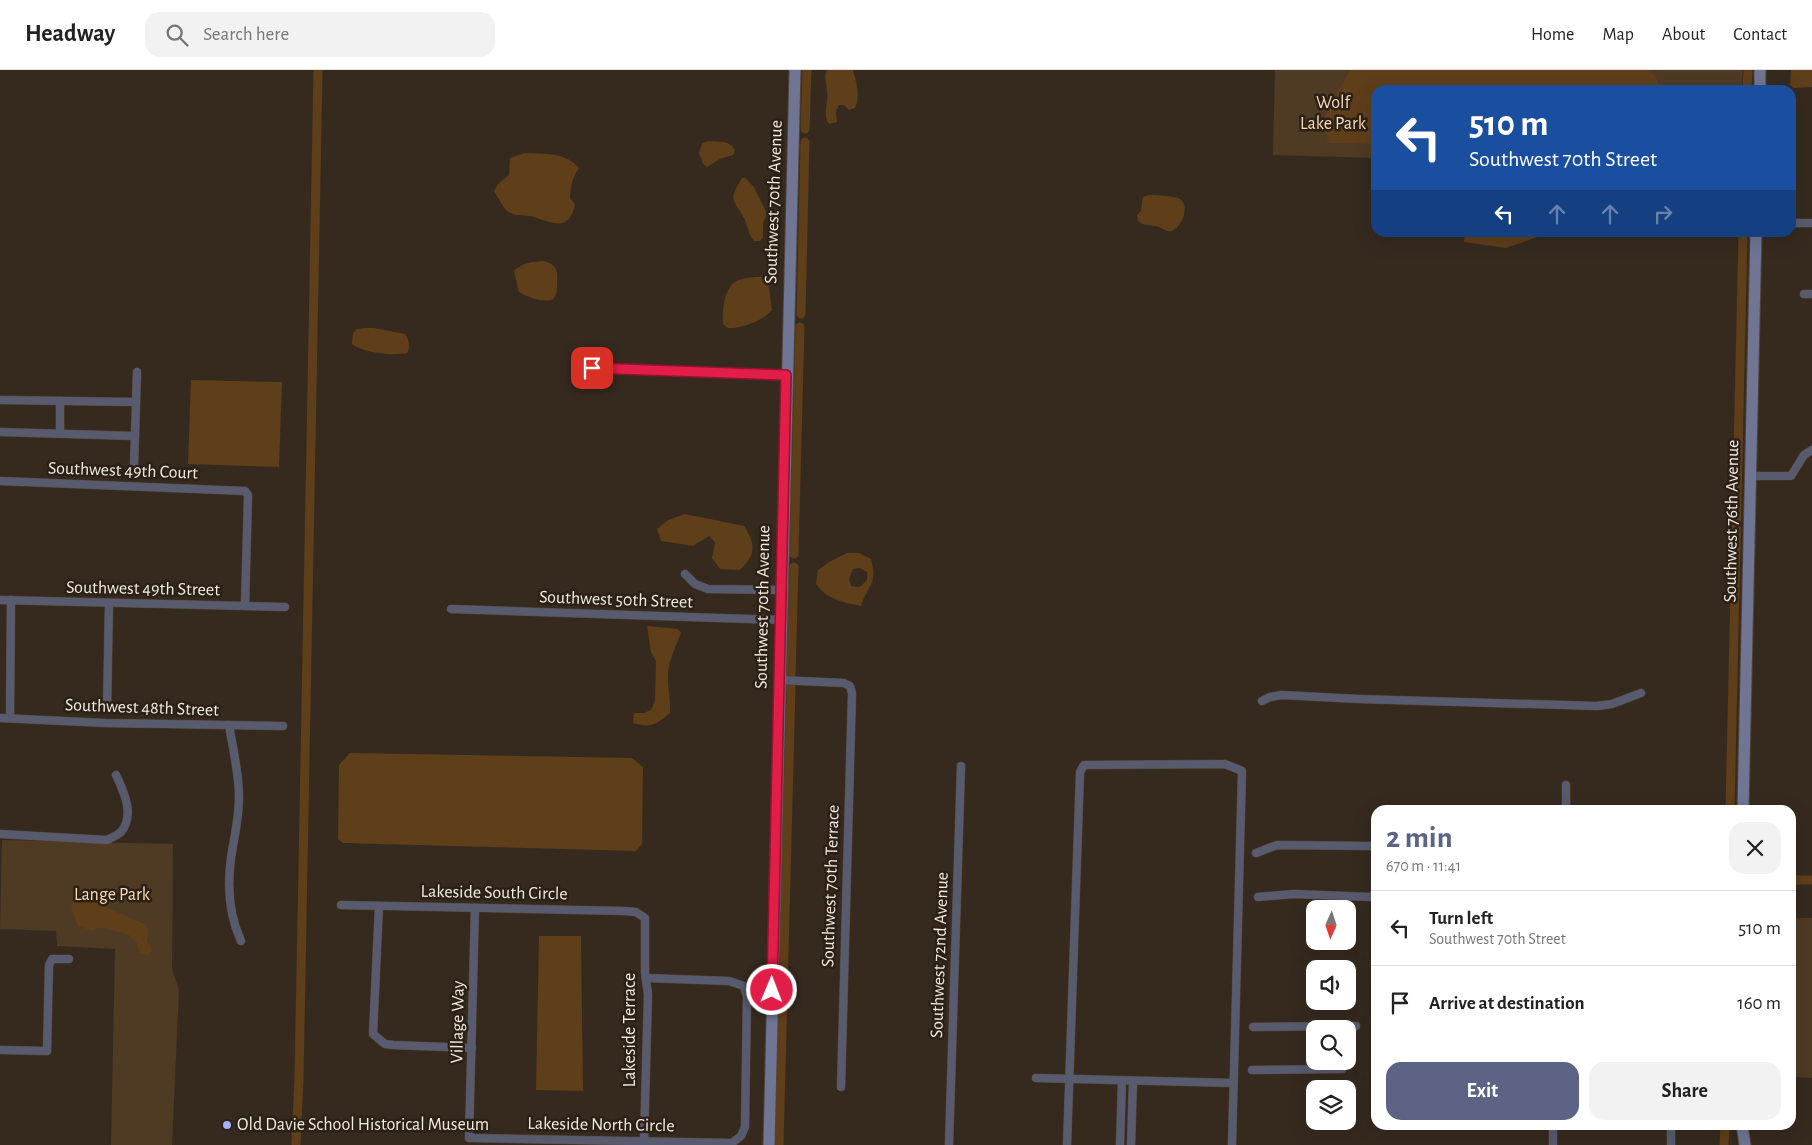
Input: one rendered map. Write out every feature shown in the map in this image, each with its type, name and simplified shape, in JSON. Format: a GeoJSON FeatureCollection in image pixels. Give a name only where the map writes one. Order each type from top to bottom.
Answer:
{"type":"FeatureCollection","features":[{"type":"Feature","properties":{"kind":"street","name":"Southwest 70th Avenue"},"geometry":{"type":"LineString","coordinates":[[769,1145],[786,375],[795,70]]}},
{"type":"Feature","properties":{"kind":"street"},"geometry":{"type":"LineString","coordinates":[[1760,70],[1760,85]]}},
{"type":"Feature","properties":{"kind":"street"},"geometry":{"type":"LineString","coordinates":[[1796,223],[1812,223]]}},
{"type":"Feature","properties":{"kind":"street","name":"Southwest 76th Avenue"},"geometry":{"type":"LineString","coordinates":[[1743,805],[1756,237]]}},
{"type":"Feature","properties":{"kind":"street"},"geometry":{"type":"LineString","coordinates":[[592,368],[786,375]]}},
{"type":"Feature","properties":{"kind":"street"},"geometry":{"type":"LineString","coordinates":[[134,466],[137,372]]}},
{"type":"Feature","properties":{"kind":"street"},"geometry":{"type":"LineString","coordinates":[[0,400],[136,402]]}},
{"type":"Feature","properties":{"kind":"street"},"geometry":{"type":"LineString","coordinates":[[60,401],[60,434]]}},
{"type":"Feature","properties":{"kind":"street"},"geometry":{"type":"LineString","coordinates":[[0,432],[135,436]]}},
{"type":"Feature","properties":{"kind":"street"},"geometry":{"type":"LineString","coordinates":[[1750,476],[1791,476],[1804,455],[1812,450]]}},
{"type":"Feature","properties":{"kind":"street","name":"Southwest 49th Court"},"geometry":{"type":"LineString","coordinates":[[0,481],[246,491],[248,495],[245,606]]}},
{"type":"Feature","properties":{"kind":"street"},"geometry":{"type":"LineString","coordinates":[[685,574],[695,584],[708,589],[781,590]]}},
{"type":"Feature","properties":{"kind":"street","name":"Southwest 49th Street"},"geometry":{"type":"LineString","coordinates":[[0,600],[285,607]]}},
{"type":"Feature","properties":{"kind":"street"},"geometry":{"type":"LineString","coordinates":[[10,718],[11,600]]}},
{"type":"Feature","properties":{"kind":"street"},"geometry":{"type":"LineString","coordinates":[[107,709],[109,603]]}},
{"type":"Feature","properties":{"kind":"street","name":"Southwest 50th Street"},"geometry":{"type":"LineString","coordinates":[[451,609],[781,620]]}},
{"type":"Feature","properties":{"kind":"street","name":"Southwest 70th Terrace"},"geometry":{"type":"LineString","coordinates":[[779,680],[844,683],[850,686],[852,693],[841,1086]]}},
{"type":"Feature","properties":{"kind":"street"},"geometry":{"type":"LineString","coordinates":[[1262,702],[1270,697],[1281,695],[1597,706],[1612,704],[1641,693]]}},
{"type":"Feature","properties":{"kind":"street","name":"Southwest 48th Street"},"geometry":{"type":"LineString","coordinates":[[0,718],[283,726]]}},
{"type":"Feature","properties":{"kind":"street"},"geometry":{"type":"LineString","coordinates":[[229,725],[237,772],[239,798],[229,889],[233,922],[240,941]]}},
{"type":"Feature","properties":{"kind":"street"},"geometry":{"type":"LineString","coordinates":[[1068,1145],[1080,772],[1084,765],[1225,764],[1242,771],[1232,1145]]}},
{"type":"Feature","properties":{"kind":"street","name":"Southwest 72nd Avenue"},"geometry":{"type":"LineString","coordinates":[[950,1145],[961,766]]}},
{"type":"Feature","properties":{"kind":"street"},"geometry":{"type":"LineString","coordinates":[[0,834],[107,840],[120,833],[127,821],[127,798],[116,775]]}},
{"type":"Feature","properties":{"kind":"street"},"geometry":{"type":"LineString","coordinates":[[1566,785],[1566,805]]}},
{"type":"Feature","properties":{"kind":"street"},"geometry":{"type":"LineString","coordinates":[[1256,854],[1277,845],[1371,846]]}},
{"type":"Feature","properties":{"kind":"street"},"geometry":{"type":"LineString","coordinates":[[1258,897],[1294,894],[1371,897]]}},
{"type":"Feature","properties":{"kind":"street","name":"Lakeside South Circle"},"geometry":{"type":"LineString","coordinates":[[341,905],[624,911],[636,912],[645,918]]}},
{"type":"Feature","properties":{"kind":"street"},"geometry":{"type":"LineString","coordinates":[[379,906],[374,1034],[378,1040],[393,1045],[472,1048]]}},
{"type":"Feature","properties":{"kind":"street","name":"Village Way"},"geometry":{"type":"LineString","coordinates":[[469,1138],[475,908]]}},
{"type":"Feature","properties":{"kind":"street","name":"Lakeside Terrace"},"geometry":{"type":"LineString","coordinates":[[644,1141],[648,994],[645,918]]}},
{"type":"Feature","properties":{"kind":"street"},"geometry":{"type":"LineString","coordinates":[[0,1050],[47,1051],[50,962],[56,958],[69,959]]}},
{"type":"Feature","properties":{"kind":"street","name":"Lakeside North Circle"},"geometry":{"type":"LineString","coordinates":[[469,1138],[560,1142],[732,1143],[741,1136],[745,1127],[747,997],[744,986],[729,981],[646,978]]}},
{"type":"Feature","properties":{"kind":"street"},"geometry":{"type":"LineString","coordinates":[[1253,1027],[1306,1026]]}},
{"type":"Feature","properties":{"kind":"street"},"geometry":{"type":"LineString","coordinates":[[1252,1070],[1306,1069]]}},
{"type":"Feature","properties":{"kind":"street"},"geometry":{"type":"LineString","coordinates":[[1036,1078],[1234,1084]]}},
{"type":"Feature","properties":{"kind":"street"},"geometry":{"type":"LineString","coordinates":[[1120,1145],[1122,1081]]}},
{"type":"Feature","properties":{"kind":"street"},"geometry":{"type":"LineString","coordinates":[[1131,1145],[1133,1081]]}},
{"type":"Feature","properties":{"kind":"street"},"geometry":{"type":"LineString","coordinates":[[1553,1130],[1553,1145]]}},
{"type":"Feature","properties":{"kind":"street"},"geometry":{"type":"LineString","coordinates":[[1671,1130],[1671,1145]]}},
{"type":"Feature","properties":{"kind":"street"},"geometry":{"type":"LineString","coordinates":[[1742,1130],[1744,1145]]}},
{"type":"Feature","properties":{"kind":"green space","name":"Wolf Lake Park"},"geometry":{"type":"Polygon","coordinates":[[[1275,70],[1743,70],[1742,85],[1371,85],[1371,158],[1273,155],[1275,70]]]}},
{"type":"Feature","properties":{"kind":"green space","name":"Lange Park"},"geometry":{"type":"Polygon","coordinates":[[[2,840],[173,844],[172,969],[179,990],[172,1145],[111,1145],[115,949],[57,946],[56,931],[0,929],[2,840]]]}},
{"type":"Feature","properties":{"kind":"green space"},"geometry":{"type":"Polygon","coordinates":[[[1796,918],[1812,918],[1812,1078],[1796,1077],[1796,918]]]}},
{"type":"Feature","properties":{"kind":"shaded area"},"geometry":{"type":"Polygon","coordinates":[[[827,70],[853,70],[858,94],[855,108],[849,110],[844,105],[839,105],[836,111],[837,122],[829,124],[826,116],[827,95],[825,76],[827,70]]]}},
{"type":"Feature","properties":{"kind":"shaded area"},"geometry":{"type":"Polygon","coordinates":[[[1350,70],[1648,70],[1655,75],[1659,85],[1371,85],[1371,144],[1329,143],[1322,121],[1350,70]]]}},
{"type":"Feature","properties":{"kind":"shaded area"},"geometry":{"type":"Polygon","coordinates":[[[1791,70],[1812,70],[1812,87],[1796,88],[1796,85],[1790,84],[1791,70]]]}},
{"type":"Feature","properties":{"kind":"shaded area"},"geometry":{"type":"Polygon","coordinates":[[[709,141],[724,142],[730,145],[735,150],[733,155],[720,159],[707,167],[703,164],[699,153],[702,143],[709,141]]]}},
{"type":"Feature","properties":{"kind":"shaded area"},"geometry":{"type":"Polygon","coordinates":[[[525,153],[561,156],[579,168],[573,178],[570,198],[575,204],[572,214],[563,223],[551,223],[530,216],[509,213],[503,207],[494,191],[498,184],[509,175],[510,158],[525,153]]]}},
{"type":"Feature","properties":{"kind":"shaded area"},"geometry":{"type":"Polygon","coordinates":[[[742,178],[745,178],[754,187],[767,214],[763,223],[763,238],[760,241],[754,241],[752,238],[735,203],[735,191],[742,178]]]}},
{"type":"Feature","properties":{"kind":"shaded area"},"geometry":{"type":"Polygon","coordinates":[[[1149,195],[1174,197],[1183,202],[1185,212],[1181,222],[1175,229],[1167,231],[1156,226],[1144,225],[1138,221],[1137,215],[1141,211],[1143,197],[1149,195]]]}},
{"type":"Feature","properties":{"kind":"shaded area"},"geometry":{"type":"Polygon","coordinates":[[[1464,237],[1537,237],[1506,248],[1464,242],[1464,237]]]}},
{"type":"Feature","properties":{"kind":"shaded area"},"geometry":{"type":"Polygon","coordinates":[[[542,261],[554,266],[557,272],[557,291],[552,300],[535,299],[519,292],[514,271],[530,262],[542,261]]]}},
{"type":"Feature","properties":{"kind":"shaded area"},"geometry":{"type":"Polygon","coordinates":[[[765,277],[768,280],[772,310],[764,317],[752,323],[728,328],[723,324],[723,319],[725,299],[730,287],[741,279],[765,277]]]}},
{"type":"Feature","properties":{"kind":"shaded area"},"geometry":{"type":"Polygon","coordinates":[[[364,328],[405,334],[409,343],[407,353],[379,353],[363,350],[352,344],[353,333],[357,329],[364,328]]]}},
{"type":"Feature","properties":{"kind":"shaded area"},"geometry":{"type":"Polygon","coordinates":[[[191,380],[282,382],[279,467],[188,464],[191,380]]]}},
{"type":"Feature","properties":{"kind":"shaded area"},"geometry":{"type":"Polygon","coordinates":[[[685,514],[744,526],[751,538],[752,544],[751,554],[745,565],[740,570],[720,569],[712,558],[715,542],[709,536],[693,546],[661,541],[657,529],[668,520],[685,514]]]}},
{"type":"Feature","properties":{"kind":"shaded area"},"geometry":{"type":"Polygon","coordinates":[[[847,553],[859,553],[871,559],[873,579],[861,606],[842,602],[831,597],[825,594],[816,584],[818,570],[847,553]],[[860,568],[853,569],[849,579],[851,586],[860,587],[867,580],[867,572],[860,568]]]}},
{"type":"Feature","properties":{"kind":"shaded area"},"geometry":{"type":"Polygon","coordinates":[[[647,626],[678,629],[681,633],[668,672],[670,713],[662,720],[653,724],[639,725],[633,723],[634,713],[644,713],[651,710],[655,701],[656,661],[651,652],[647,626]]]}},
{"type":"Feature","properties":{"kind":"shaded area"},"geometry":{"type":"Polygon","coordinates":[[[350,753],[632,758],[643,767],[642,844],[636,851],[343,843],[338,839],[339,765],[350,753]]]}},
{"type":"Feature","properties":{"kind":"shaded area"},"geometry":{"type":"Polygon","coordinates":[[[82,896],[145,924],[148,930],[147,942],[151,945],[152,951],[148,955],[141,954],[137,943],[129,935],[103,928],[93,931],[78,926],[71,909],[73,902],[82,896]]]}},
{"type":"Feature","properties":{"kind":"shaded area"},"geometry":{"type":"Polygon","coordinates":[[[539,936],[581,936],[583,1091],[536,1090],[539,936]]]}},
{"type":"Feature","properties":{"kind":"waterway"},"geometry":{"type":"LineString","coordinates":[[296,1145],[299,1078],[318,70]]}},
{"type":"Feature","properties":{"kind":"waterway"},"geometry":{"type":"LineString","coordinates":[[805,129],[807,70]]}},
{"type":"Feature","properties":{"kind":"waterway"},"geometry":{"type":"LineString","coordinates":[[1747,85],[1748,70]]}},
{"type":"Feature","properties":{"kind":"waterway"},"geometry":{"type":"LineString","coordinates":[[801,314],[805,142]]}},
{"type":"Feature","properties":{"kind":"waterway"},"geometry":{"type":"LineString","coordinates":[[1730,805],[1743,237]]}},
{"type":"Feature","properties":{"kind":"waterway"},"geometry":{"type":"LineString","coordinates":[[794,554],[800,327]]}},
{"type":"Feature","properties":{"kind":"waterway"},"geometry":{"type":"LineString","coordinates":[[791,674],[794,567]]}},
{"type":"Feature","properties":{"kind":"waterway"},"geometry":{"type":"LineString","coordinates":[[779,1145],[791,687]]}},
{"type":"Feature","properties":{"kind":"waterway"},"geometry":{"type":"LineString","coordinates":[[1796,880],[1812,880]]}},
{"type":"Feature","properties":{"kind":"waterway"},"geometry":{"type":"LineString","coordinates":[[1724,1145],[1725,1130]]}},
{"type":"Feature","properties":{"kind":"place","name":"Old Davie School Historical Museum"},"geometry":{"type":"Point","coordinates":[227,1125]}},
{"type":"Feature","properties":{"kind":"route"},"geometry":{"type":"LineString","coordinates":[[592,368],[786,375],[772,990]]}}]}
